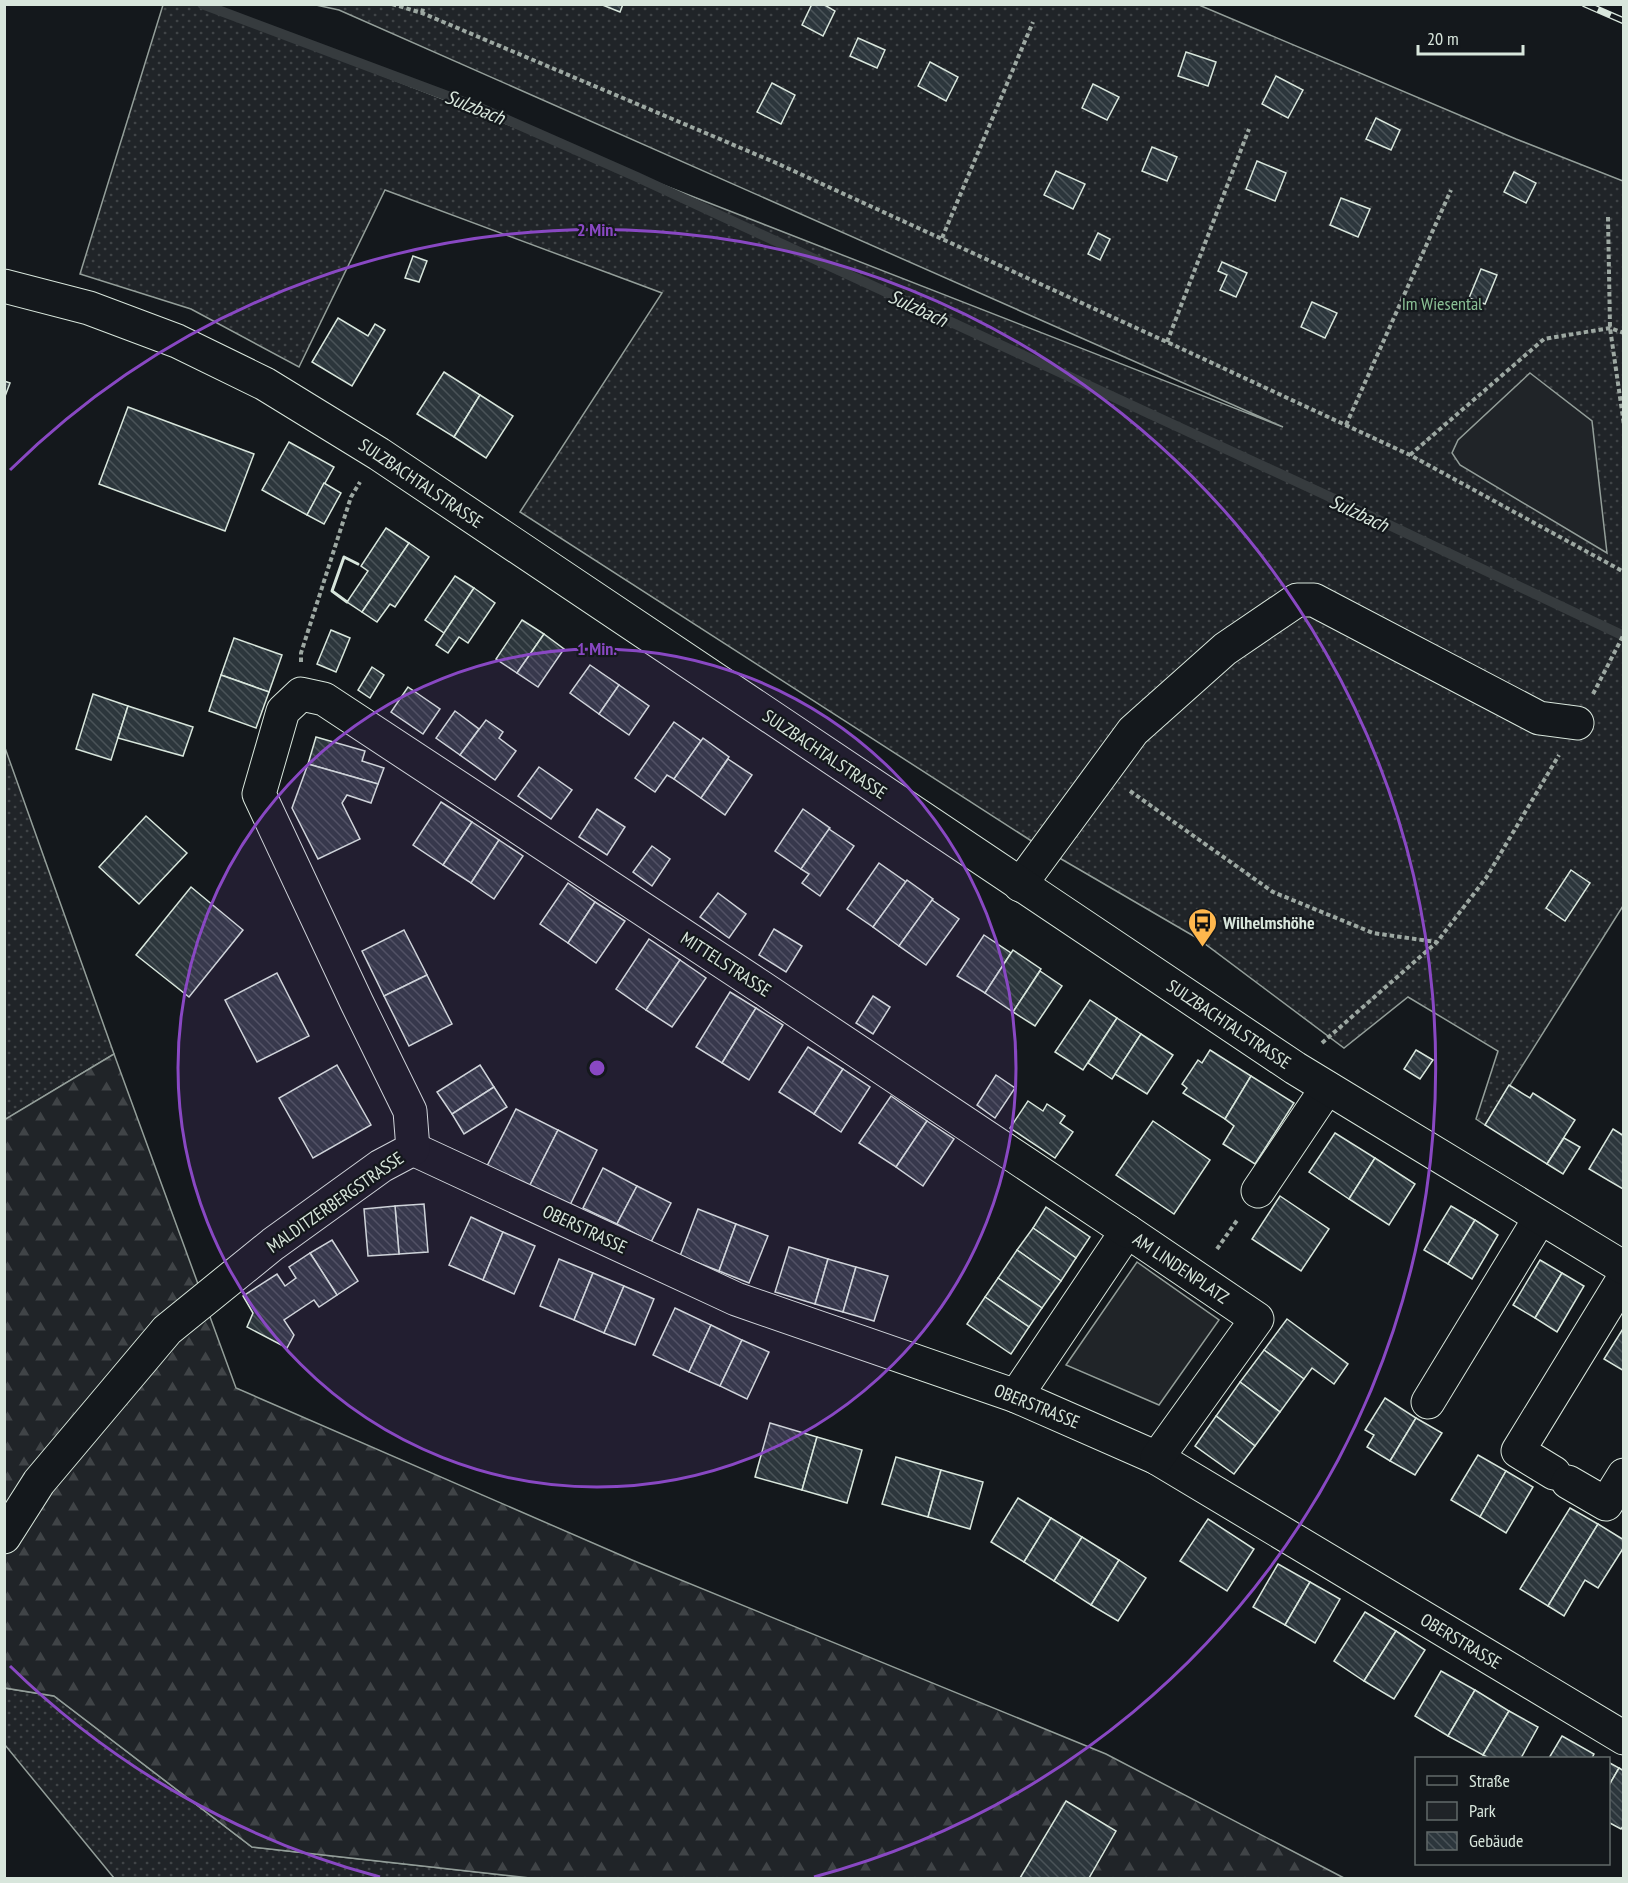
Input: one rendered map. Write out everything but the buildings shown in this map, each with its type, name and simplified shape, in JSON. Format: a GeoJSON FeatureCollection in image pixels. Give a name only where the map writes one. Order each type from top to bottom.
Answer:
{"type":"FeatureCollection","features":[{"type":"Feature","properties":{"kind":"street","name":"SULZBACHTALSTRASSE"},"geometry":{"type":"LineString","coordinates":[[4,286],[89,308],[177,341],[265,384],[379,454],[1294,1068],[1623,1268]]}},
{"type":"Feature","properties":{"kind":"street"},"geometry":{"type":"LineString","coordinates":[[1020,885],[1132,731],[1225,649],[1297,600],[1314,600],[1539,717],[1577,723]]}},
{"type":"Feature","properties":{"kind":"street","name":"MALDITZERBERGSTRASSE"},"geometry":{"type":"LineString","coordinates":[[4,1537],[39,1482],[167,1330],[273,1244],[381,1166],[413,1149],[410,1111],[259,794],[284,711],[301,694],[324,699]]}},
{"type":"Feature","properties":{"kind":"street","name":"MITTELSTRASSE"},"geometry":{"type":"LineString","coordinates":[[324,699],[1127,1231]]}},
{"type":"Feature","properties":{"kind":"street"},"geometry":{"type":"LineString","coordinates":[[1258,1191],[1327,1088]]}},
{"type":"Feature","properties":{"kind":"street","name":"OBERSTRASSE"},"geometry":{"type":"LineString","coordinates":[[413,1149],[736,1299],[1016,1396],[1157,1458],[1623,1738]]}},
{"type":"Feature","properties":{"kind":"street"},"geometry":{"type":"LineString","coordinates":[[1428,1402],[1540,1218]]}},
{"type":"Feature","properties":{"kind":"street","name":"AM LINDENPLATZ"},"geometry":{"type":"LineString","coordinates":[[1016,1396],[1127,1231],[1257,1318],[1157,1458]]}},
{"type":"Feature","properties":{"kind":"street"},"geometry":{"type":"LineString","coordinates":[[1623,1278],[1518,1451],[1606,1504],[1623,1475]]}},
{"type":"Feature","properties":{"kind":"path"},"geometry":{"type":"LineString","coordinates":[[393,4],[422,14],[774,162],[942,238],[1410,455],[1623,572]]}},
{"type":"Feature","properties":{"kind":"path"},"geometry":{"type":"LineString","coordinates":[[422,14],[424,4]]}},
{"type":"Feature","properties":{"kind":"path"},"geometry":{"type":"LineString","coordinates":[[942,238],[1033,22]]}},
{"type":"Feature","properties":{"kind":"path"},"geometry":{"type":"LineString","coordinates":[[1167,342],[1249,129]]}},
{"type":"Feature","properties":{"kind":"path"},"geometry":{"type":"LineString","coordinates":[[1346,425],[1451,190]]}},
{"type":"Feature","properties":{"kind":"path"},"geometry":{"type":"LineString","coordinates":[[1608,217],[1610,328],[1623,425]]}},
{"type":"Feature","properties":{"kind":"path"},"geometry":{"type":"LineString","coordinates":[[1410,455],[1544,339],[1610,328],[1623,333]]}},
{"type":"Feature","properties":{"kind":"path"},"geometry":{"type":"LineString","coordinates":[[301,653],[351,497]]}},
{"type":"Feature","properties":{"kind":"path"},"geometry":{"type":"LineString","coordinates":[[1294,1068],[1437,942],[1486,878],[1577,723],[1623,634]]}},
{"type":"Feature","properties":{"kind":"path"},"geometry":{"type":"LineString","coordinates":[[1102,771],[1273,892],[1373,933],[1437,942]]}},
{"type":"Feature","properties":{"kind":"path"},"geometry":{"type":"LineString","coordinates":[[1196,1279],[1258,1191]]}},
{"type":"Feature","properties":{"kind":"green space","name":"Im Wiesental"},"geometry":{"type":"Polygon","coordinates":[[[163,5],[202,5],[1283,427],[339,10],[316,5],[1199,5],[1516,139],[1623,181],[1623,906],[1485,1125],[1476,1119],[1498,1051],[1408,997],[1344,1048],[1197,938],[1044,849],[520,512],[662,293],[385,190],[299,367],[191,309],[80,274],[163,5]]]}},
{"type":"Feature","properties":{"kind":"green space"},"geometry":{"type":"Polygon","coordinates":[[[1530,373],[1592,421],[1607,553],[1460,465],[1452,453],[1458,440],[1530,373]]]}},
{"type":"Feature","properties":{"kind":"green space"},"geometry":{"type":"Polygon","coordinates":[[[4,745],[114,1054],[5,1120],[4,1120],[4,745]]]}},
{"type":"Feature","properties":{"kind":"green space"},"geometry":{"type":"Polygon","coordinates":[[[114,1054],[236,1388],[632,1560],[1106,1754],[1344,1878],[530,1878],[252,1847],[54,1696],[5,1688],[4,1120],[114,1054]]]}},
{"type":"Feature","properties":{"kind":"green space"},"geometry":{"type":"Polygon","coordinates":[[[1137,1262],[1219,1320],[1159,1405],[1066,1365],[1137,1262]]]}},
{"type":"Feature","properties":{"kind":"green space"},"geometry":{"type":"Polygon","coordinates":[[[4,1688],[54,1696],[252,1847],[530,1878],[114,1878],[5,1745],[4,1688]]]}},
{"type":"Feature","properties":{"kind":"waterway","name":"Sulzbach"},"geometry":{"type":"LineString","coordinates":[[202,4],[485,110],[637,177],[1330,497],[1624,636]]}},
{"type":"Feature","properties":{"kind":"railway"},"geometry":{"type":"LineString","coordinates":[[1585,4],[1624,21]]}},
{"type":"Feature","properties":{"kind":"wall"},"geometry":{"type":"LineString","coordinates":[[347,602],[332,591],[344,557],[358,564]]}},
{"type":"Feature","properties":{"kind":"place","name":"Wilhelmshöhe"},"geometry":{"type":"Point","coordinates":[1202,948]}}]}
